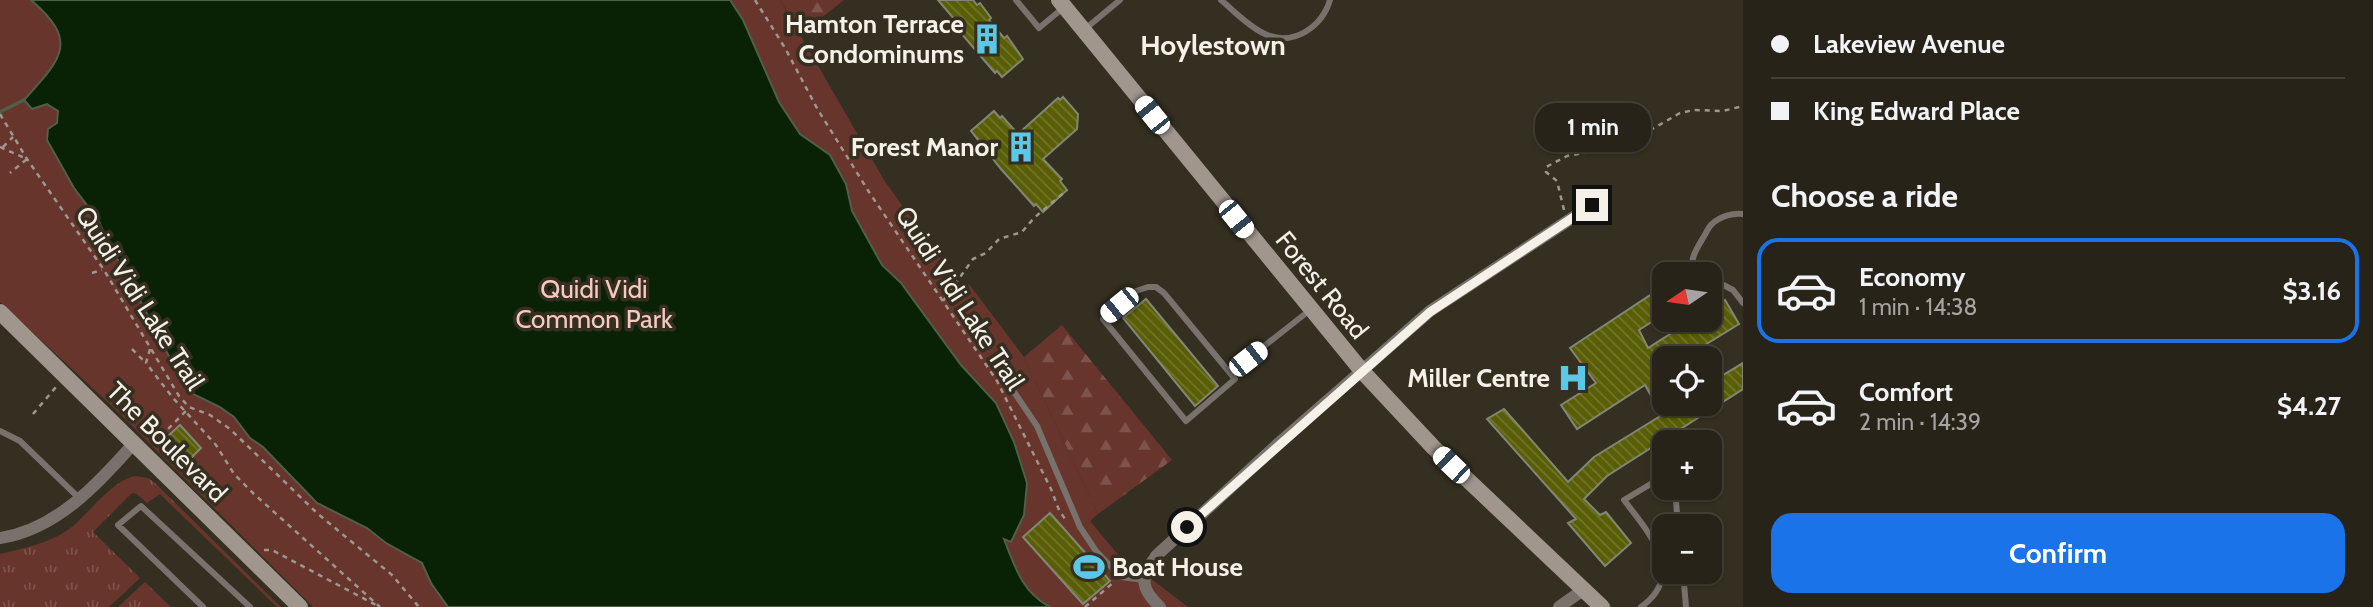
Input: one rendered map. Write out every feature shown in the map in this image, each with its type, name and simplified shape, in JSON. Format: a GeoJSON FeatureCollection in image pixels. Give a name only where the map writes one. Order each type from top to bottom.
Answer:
{"type":"FeatureCollection","features":[{"type":"Feature","properties":{"kind":"street","name":"Forest Road"},"geometry":{"type":"LineString","coordinates":[[1062,3],[1362,371],[1433,447],[1602,607]]}},
{"type":"Feature","properties":{"kind":"street"},"geometry":{"type":"LineString","coordinates":[[1160,607],[1151,598],[1144,580],[1144,573],[1156,556],[1430,312],[1592,205]]}},
{"type":"Feature","properties":{"kind":"street","name":"The Boulevard"},"geometry":{"type":"LineString","coordinates":[[0,312],[300,607]]}},
{"type":"Feature","properties":{"kind":"street"},"geometry":{"type":"LineString","coordinates":[[0,538],[13,537],[63,512],[139,448]]}},
{"type":"Feature","properties":{"kind":"street"},"geometry":{"type":"LineString","coordinates":[[1559,607],[1583,590]]}},
{"type":"Feature","properties":{"kind":"lane"},"geometry":{"type":"LineString","coordinates":[[1016,0],[1039,28],[1062,3]]}},
{"type":"Feature","properties":{"kind":"lane"},"geometry":{"type":"LineString","coordinates":[[1084,30],[1120,0]]}},
{"type":"Feature","properties":{"kind":"lane"},"geometry":{"type":"LineString","coordinates":[[1221,0],[1259,32],[1280,38],[1297,35],[1312,28],[1321,19],[1330,0]]}},
{"type":"Feature","properties":{"kind":"lane"},"geometry":{"type":"LineString","coordinates":[[1692,262],[1712,223],[1724,216],[1743,214]]}},
{"type":"Feature","properties":{"kind":"lane"},"geometry":{"type":"LineString","coordinates":[[1722,284],[1734,290],[1743,303]]}},
{"type":"Feature","properties":{"kind":"lane"},"geometry":{"type":"LineString","coordinates":[[1148,286],[1156,287],[1170,300],[1230,373],[1235,379],[1186,421],[1103,318],[1136,291],[1148,286]]}},
{"type":"Feature","properties":{"kind":"lane"},"geometry":{"type":"LineString","coordinates":[[1230,373],[1310,310]]}},
{"type":"Feature","properties":{"kind":"lane"},"geometry":{"type":"LineString","coordinates":[[1012,389],[1037,426],[1076,517],[1096,551],[1121,577],[1144,580]]}},
{"type":"Feature","properties":{"kind":"lane"},"geometry":{"type":"LineString","coordinates":[[0,431],[20,442],[79,498]]}},
{"type":"Feature","properties":{"kind":"lane"},"geometry":{"type":"LineString","coordinates":[[1641,607],[1656,596],[1662,584],[1660,557],[1655,541],[1624,500],[1652,483]]}},
{"type":"Feature","properties":{"kind":"lane"},"geometry":{"type":"LineString","coordinates":[[203,607],[118,525],[141,506],[250,607]]}},
{"type":"Feature","properties":{"kind":"lane"},"geometry":{"type":"LineString","coordinates":[[1683,584],[1686,607]]}},
{"type":"Feature","properties":{"kind":"path","name":"Quidi Vidi Lake Trail"},"geometry":{"type":"LineString","coordinates":[[755,0],[840,145],[923,274],[997,381],[1059,510],[1067,521]]}},
{"type":"Feature","properties":{"kind":"path"},"geometry":{"type":"LineString","coordinates":[[1568,222],[1557,181],[1546,172],[1550,163],[1567,156],[1600,150],[1635,139],[1680,113],[1694,110],[1723,111],[1743,106]]}},
{"type":"Feature","properties":{"kind":"path","name":"Quidi Vidi Lake Trail"},"geometry":{"type":"LineString","coordinates":[[0,114],[27,159],[104,270],[179,396],[189,407],[210,415],[230,429],[318,514],[392,575],[419,607]]}},
{"type":"Feature","properties":{"kind":"path"},"geometry":{"type":"LineString","coordinates":[[10,173],[27,159],[1,147],[14,136]]}},
{"type":"Feature","properties":{"kind":"path"},"geometry":{"type":"LineString","coordinates":[[943,301],[973,260],[986,253],[999,239],[1022,232],[1067,190]]}},
{"type":"Feature","properties":{"kind":"path"},"geometry":{"type":"LineString","coordinates":[[92,273],[104,270]]}},
{"type":"Feature","properties":{"kind":"path"},"geometry":{"type":"LineString","coordinates":[[132,349],[216,445],[234,474],[380,607]]}},
{"type":"Feature","properties":{"kind":"path"},"geometry":{"type":"LineString","coordinates":[[146,363],[150,349]]}},
{"type":"Feature","properties":{"kind":"path"},"geometry":{"type":"LineString","coordinates":[[33,414],[59,384]]}},
{"type":"Feature","properties":{"kind":"path"},"geometry":{"type":"LineString","coordinates":[[139,448],[189,407]]}},
{"type":"Feature","properties":{"kind":"path"},"geometry":{"type":"LineString","coordinates":[[258,550],[272,550],[380,607]]}},
{"type":"Feature","properties":{"kind":"path"},"geometry":{"type":"LineString","coordinates":[[1086,607],[1114,582]]}},
{"type":"Feature","properties":{"kind":"green space","name":"Quidi Vidi Common Park"},"geometry":{"type":"Polygon","coordinates":[[[0,0],[780,0],[884,180],[962,289],[969,284],[1024,357],[1098,514],[1090,521],[1130,569],[1150,578],[1188,607],[313,607],[114,408],[0,302],[0,0]]]}},
{"type":"Feature","properties":{"kind":"green space"},"geometry":{"type":"Polygon","coordinates":[[[780,0],[844,0],[806,30],[799,20],[790,16],[780,0]]]}},
{"type":"Feature","properties":{"kind":"green space"},"geometry":{"type":"Polygon","coordinates":[[[1062,325],[1172,460],[1098,514],[1024,357],[1062,325]]]}},
{"type":"Feature","properties":{"kind":"green space"},"geometry":{"type":"Polygon","coordinates":[[[135,476],[154,482],[281,607],[277,607],[160,494],[147,503],[132,493],[93,532],[140,578],[109,607],[0,607],[0,554],[38,544],[64,533],[110,490],[135,476]]]}},
{"type":"Feature","properties":{"kind":"green space"},"geometry":{"type":"Polygon","coordinates":[[[145,582],[171,607],[118,607],[145,582]]]}},
{"type":"Feature","properties":{"kind":"shaded area","name":"Quidi Vidi Common Park"},"geometry":{"type":"Polygon","coordinates":[[[31,0],[730,0],[743,20],[779,102],[800,134],[830,155],[846,184],[852,211],[882,265],[901,283],[961,365],[996,403],[1014,442],[1027,483],[1024,515],[1011,542],[1004,539],[1026,586],[1050,607],[448,607],[431,583],[422,563],[386,543],[367,528],[317,503],[263,447],[250,438],[234,417],[187,391],[129,273],[112,253],[99,221],[74,188],[47,140],[48,129],[57,123],[58,111],[47,104],[32,109],[24,100],[48,73],[60,50],[56,28],[31,0]]]}},
{"type":"Feature","properties":{"kind":"building","name":"Hamton Terrace Condominums"},"geometry":{"type":"Polygon","coordinates":[[[938,0],[973,0],[977,5],[980,3],[991,18],[989,20],[1004,38],[1007,36],[1023,59],[1002,77],[997,71],[995,73],[960,32],[953,22],[955,20],[938,0]]]}},
{"type":"Feature","properties":{"kind":"building","name":"Forest Manor"},"geometry":{"type":"Polygon","coordinates":[[[1063,97],[1078,114],[1077,129],[1043,159],[1062,179],[1060,181],[1067,190],[1043,212],[1036,204],[1034,206],[1001,169],[971,131],[994,111],[1018,134],[1058,98],[1060,100],[1063,97]]]}},
{"type":"Feature","properties":{"kind":"building"},"geometry":{"type":"Polygon","coordinates":[[[1652,294],[1652,322],[1639,330],[1648,348],[1673,332],[1722,332],[1722,302],[1725,300],[1739,324],[1703,346],[1652,346],[1652,397],[1645,385],[1577,429],[1561,405],[1596,383],[1570,348],[1652,294]]]}},
{"type":"Feature","properties":{"kind":"building"},"geometry":{"type":"Polygon","coordinates":[[[1146,299],[1218,386],[1195,406],[1123,318],[1146,299]]]}},
{"type":"Feature","properties":{"kind":"building"},"geometry":{"type":"Polygon","coordinates":[[[1743,363],[1743,389],[1722,402],[1722,376],[1743,363]]]}},
{"type":"Feature","properties":{"kind":"building"},"geometry":{"type":"Polygon","coordinates":[[[1504,409],[1568,482],[1594,457],[1660,416],[1701,416],[1679,430],[1652,430],[1652,447],[1607,476],[1584,499],[1600,515],[1606,512],[1631,543],[1605,566],[1568,523],[1576,519],[1487,419],[1504,409]]]}},
{"type":"Feature","properties":{"kind":"building"},"geometry":{"type":"Polygon","coordinates":[[[180,425],[201,448],[190,459],[168,436],[180,425]]]}},
{"type":"Feature","properties":{"kind":"building"},"geometry":{"type":"Polygon","coordinates":[[[1050,513],[1110,581],[1083,604],[1023,537],[1050,513]]]}},
{"type":"Feature","properties":{"kind":"waterway"},"geometry":{"type":"LineString","coordinates":[[0,112],[24,100]]}},
{"type":"Feature","properties":{"kind":"place","name":"Hamton Terrace Condominums"},"geometry":{"type":"Point","coordinates":[987,39]}},
{"type":"Feature","properties":{"kind":"place","name":"Forest Manor"},"geometry":{"type":"Point","coordinates":[1021,147]}},
{"type":"Feature","properties":{"kind":"place","name":"Miller Centre"},"geometry":{"type":"Point","coordinates":[1573,378]}},
{"type":"Feature","properties":{"kind":"place","name":"Boat House"},"geometry":{"type":"Point","coordinates":[1089,567]}},
{"type":"Feature","properties":{"kind":"district","name":"Hoylestown"},"geometry":{"type":"Point","coordinates":[1213,45]}},
{"type":"Feature","properties":{"kind":"route"},"geometry":{"type":"LineString","coordinates":[[1187,527],[1430,312],[1592,205]]}}]}
